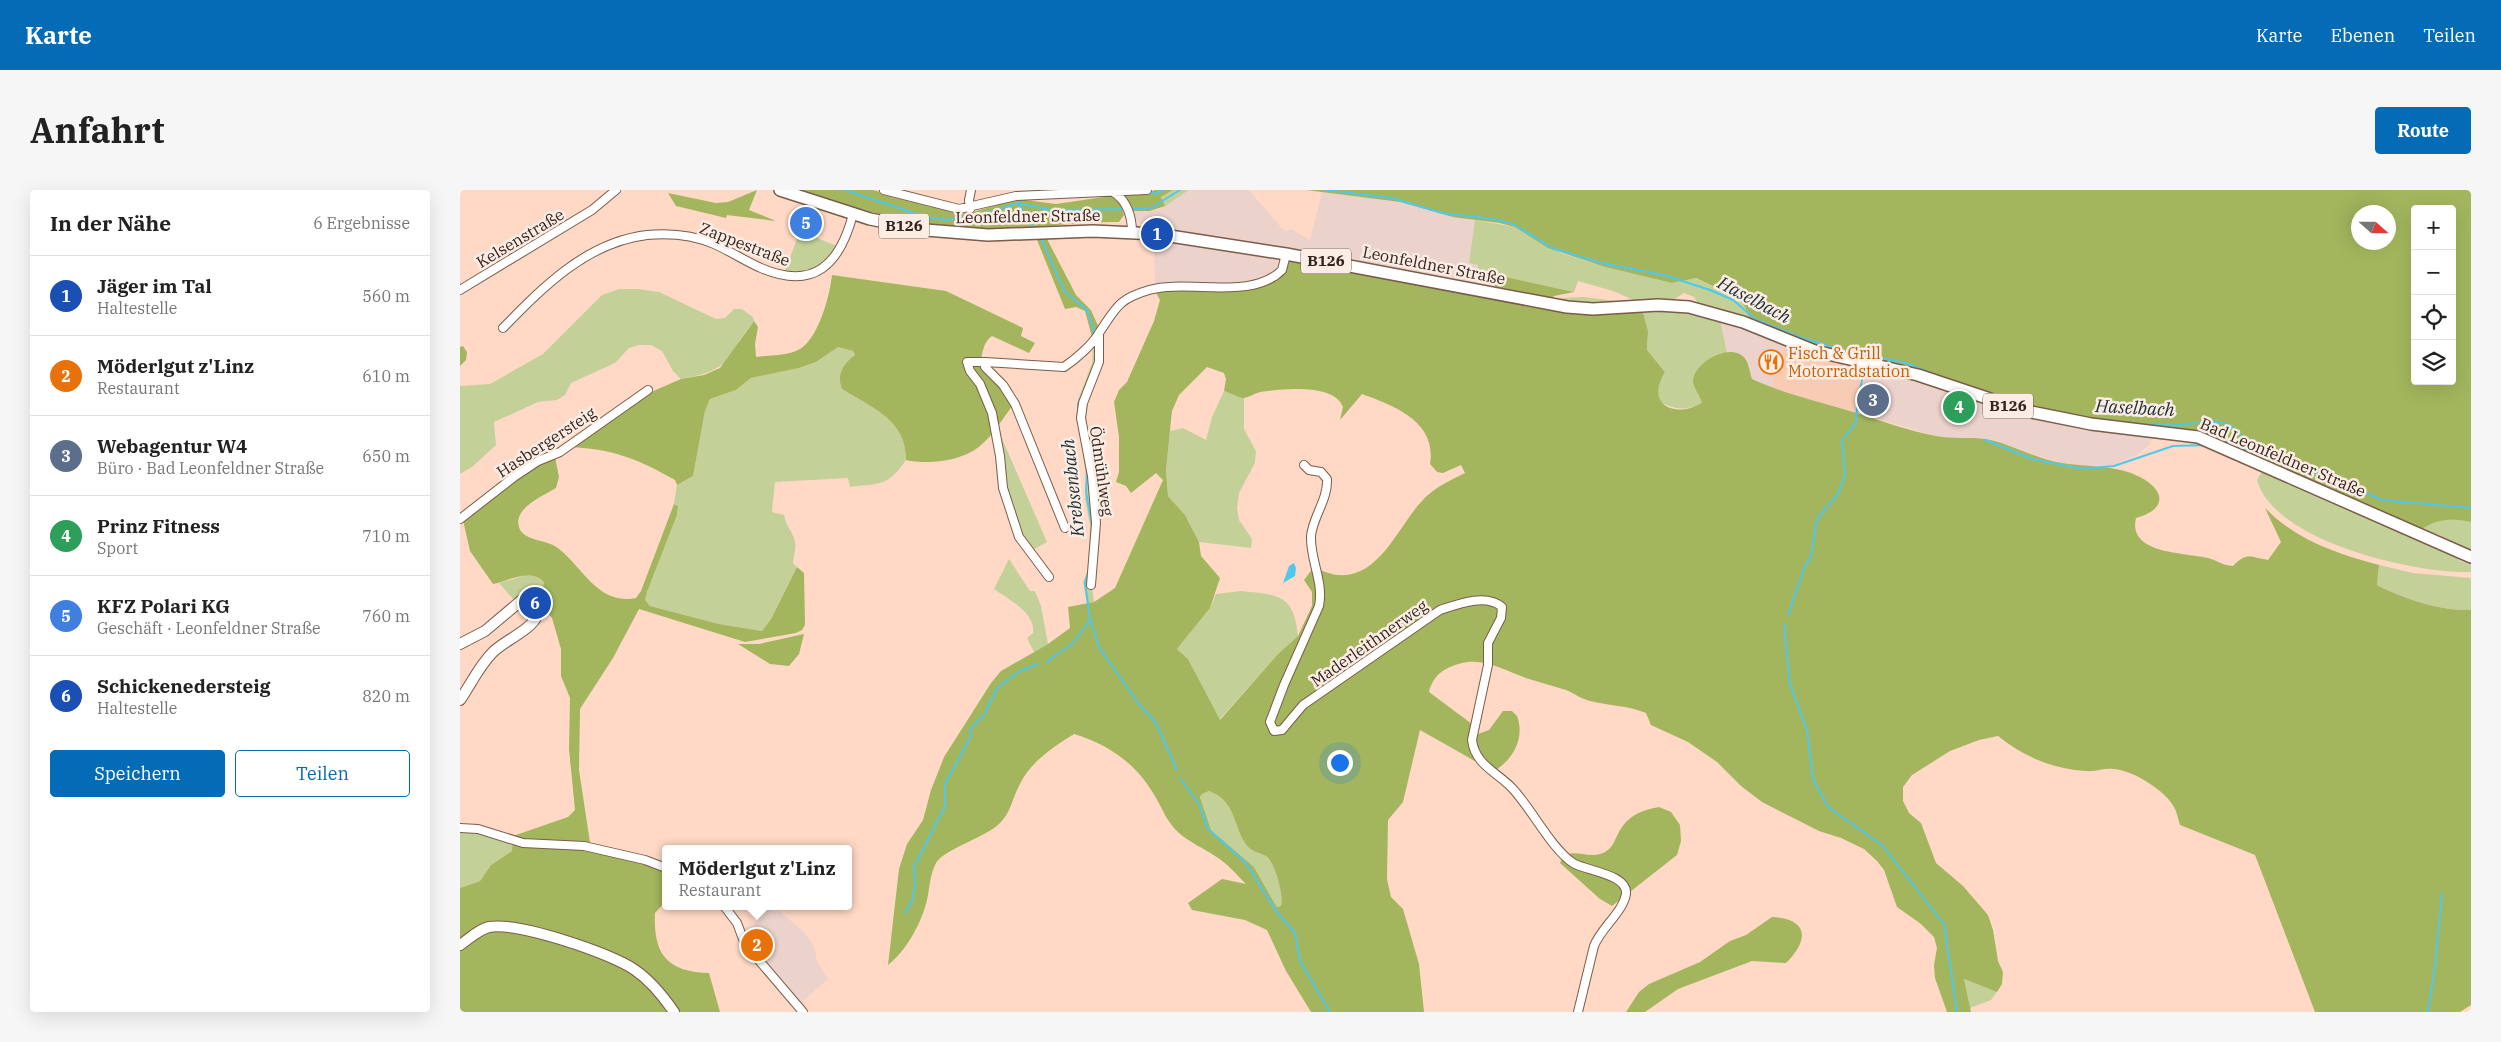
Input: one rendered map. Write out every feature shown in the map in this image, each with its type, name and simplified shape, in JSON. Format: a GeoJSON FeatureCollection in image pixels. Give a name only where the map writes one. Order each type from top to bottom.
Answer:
{"type":"FeatureCollection","features":[{"type":"Feature","properties":{"kind":"main road","name":"Leonfeldner Straße"},"geometry":{"type":"LineString","coordinates":[[780,190],[853,214],[938,232],[988,235],[1132,232],[1286,254],[1552,303]]}},
{"type":"Feature","properties":{"kind":"main road","name":"Bad Leonfeldner Straße"},"geometry":{"type":"LineString","coordinates":[[1552,303],[1594,309],[1658,305],[1689,307],[1728,317],[1815,351],[1918,375],[2026,411],[2091,424],[2198,437],[2471,557]]}},
{"type":"Feature","properties":{"kind":"street","name":"Kelsenstraße"},"geometry":{"type":"LineString","coordinates":[[460,290],[592,210],[616,190]]}},
{"type":"Feature","properties":{"kind":"street","name":"Leonfeldner Straße"},"geometry":{"type":"LineString","coordinates":[[884,190],[908,193],[954,209],[970,209],[1016,196],[1146,190]]}},
{"type":"Feature","properties":{"kind":"street"},"geometry":{"type":"LineString","coordinates":[[970,209],[968,200],[971,190]]}},
{"type":"Feature","properties":{"kind":"street","name":"Leonfeldner Straße"},"geometry":{"type":"LineString","coordinates":[[1113,192],[1124,201],[1130,214],[1132,232]]}},
{"type":"Feature","properties":{"kind":"street","name":"Zappestraße"},"geometry":{"type":"LineString","coordinates":[[503,328],[545,287],[571,266],[600,249],[619,241],[662,234],[693,238],[714,244],[768,271],[801,277],[818,272],[835,258],[845,239],[853,214]]}},
{"type":"Feature","properties":{"kind":"street"},"geometry":{"type":"LineString","coordinates":[[1049,577],[1019,537],[1003,488],[1000,456],[992,413],[980,384],[967,362],[1064,367],[1096,336],[1115,308],[1140,293],[1173,286],[1229,287],[1258,283],[1278,275],[1282,270],[1286,254]]}},
{"type":"Feature","properties":{"kind":"street","name":"Ödmühlweg"},"geometry":{"type":"LineString","coordinates":[[1091,586],[1096,523],[1091,467],[1081,418],[1082,404],[1099,362],[1096,336]]}},
{"type":"Feature","properties":{"kind":"street"},"geometry":{"type":"LineString","coordinates":[[985,362],[986,367],[1003,385],[1015,404],[1065,528]]}},
{"type":"Feature","properties":{"kind":"street","name":"Hasbergersteig"},"geometry":{"type":"LineString","coordinates":[[460,519],[514,477],[538,461],[560,452],[648,390]]}},
{"type":"Feature","properties":{"kind":"street","name":"Maderleithnerweg"},"geometry":{"type":"LineString","coordinates":[[1304,465],[1310,470],[1321,472],[1327,479],[1325,496],[1311,534],[1311,546],[1321,596],[1284,685],[1270,722],[1271,727],[1274,731],[1282,730],[1303,705],[1440,610],[1456,605],[1489,600],[1502,607],[1500,618],[1488,643],[1488,665],[1472,740],[1473,750],[1484,765],[1513,789],[1565,856],[1585,869],[1617,878],[1625,887],[1626,894],[1622,903],[1598,936],[1594,946],[1578,1012]]}},
{"type":"Feature","properties":{"kind":"street"},"geometry":{"type":"LineString","coordinates":[[460,644],[485,631],[523,599],[531,600],[538,606],[534,622],[494,652],[477,671],[460,700]]}},
{"type":"Feature","properties":{"kind":"street"},"geometry":{"type":"LineString","coordinates":[[460,828],[478,829],[523,843],[584,846],[645,860],[662,866]]}},
{"type":"Feature","properties":{"kind":"street"},"geometry":{"type":"LineString","coordinates":[[727,910],[737,923],[749,949],[803,1012]]}},
{"type":"Feature","properties":{"kind":"street"},"geometry":{"type":"LineString","coordinates":[[460,945],[487,928],[515,927],[534,931],[610,957],[628,966],[654,986],[674,1012]]}},
{"type":"Feature","properties":{"kind":"shaded area"},"geometry":{"type":"Polygon","coordinates":[[[1189,190],[1249,190],[1285,232],[1291,229],[1310,240],[1322,192],[1400,202],[1438,213],[1475,220],[1469,263],[1478,265],[1482,279],[1490,281],[1497,289],[1148,228],[1137,221],[1131,211],[1158,210],[1189,190]]]}},
{"type":"Feature","properties":{"kind":"shaded area"},"geometry":{"type":"Polygon","coordinates":[[[1170,242],[1276,259],[1281,267],[1274,275],[1249,283],[1155,287],[1154,244],[1170,242]]]}},
{"type":"Feature","properties":{"kind":"shaded area"},"geometry":{"type":"Polygon","coordinates":[[[1720,320],[1785,346],[1771,388],[1752,379],[1745,359],[1737,354],[1727,353],[1720,320]]]}},
{"type":"Feature","properties":{"kind":"shaded area"},"geometry":{"type":"Polygon","coordinates":[[[1785,346],[1827,360],[1865,368],[1854,412],[1807,401],[1771,388],[1785,346]]]}},
{"type":"Feature","properties":{"kind":"shaded area"},"geometry":{"type":"Polygon","coordinates":[[[1865,368],[1912,379],[2033,419],[2083,429],[2152,437],[2150,444],[2138,454],[2105,469],[2061,463],[1999,443],[1936,436],[1854,412],[1865,368]]]}},
{"type":"Feature","properties":{"kind":"shaded area"},"geometry":{"type":"Polygon","coordinates":[[[759,910],[778,910],[803,931],[814,946],[817,961],[828,979],[803,1001],[805,1004],[801,1008],[748,945],[743,932],[754,926],[759,910]]]}},
{"type":"Feature","properties":{"kind":"green space"},"geometry":{"type":"Polygon","coordinates":[[[757,190],[749,210],[776,221],[727,215],[726,218],[676,206],[668,193],[716,203],[728,202],[757,190]]]}},
{"type":"Feature","properties":{"kind":"green space"},"geometry":{"type":"Polygon","coordinates":[[[797,190],[873,190],[958,213],[969,213],[1018,199],[1056,204],[1104,197],[1104,194],[1117,201],[1124,215],[1119,222],[1004,229],[962,228],[890,217],[797,190]]]}},
{"type":"Feature","properties":{"kind":"green space"},"geometry":{"type":"Polygon","coordinates":[[[1155,190],[1173,190],[1161,197],[1165,206],[1150,211],[1131,211],[1122,195],[1144,194],[1155,190]]]}},
{"type":"Feature","properties":{"kind":"green space"},"geometry":{"type":"Polygon","coordinates":[[[1173,190],[1189,190],[1165,206],[1161,197],[1173,190]]]}},
{"type":"Feature","properties":{"kind":"green space"},"geometry":{"type":"Polygon","coordinates":[[[1306,190],[2471,190],[2471,522],[2444,520],[2432,523],[2420,530],[2195,431],[2051,413],[1811,344],[1750,320],[1745,307],[1739,299],[1696,278],[1672,283],[1605,267],[1548,248],[1515,227],[1453,217],[1400,202],[1306,190]]]}},
{"type":"Feature","properties":{"kind":"green space"},"geometry":{"type":"Polygon","coordinates":[[[1475,220],[1515,227],[1561,253],[1605,267],[1672,283],[1695,278],[1739,299],[1745,307],[1750,320],[1698,304],[1694,297],[1684,293],[1673,300],[1638,302],[1613,291],[1578,281],[1574,292],[1506,277],[1488,270],[1485,279],[1477,277],[1478,265],[1469,263],[1475,220]]]}},
{"type":"Feature","properties":{"kind":"green space"},"geometry":{"type":"Polygon","coordinates":[[[800,231],[837,246],[827,259],[815,267],[801,271],[785,271],[800,231]]]}},
{"type":"Feature","properties":{"kind":"green space"},"geometry":{"type":"Polygon","coordinates":[[[1047,239],[1076,295],[1091,310],[1099,328],[1092,337],[1085,311],[1076,307],[1065,309],[1037,240],[1047,239]]]}},
{"type":"Feature","properties":{"kind":"green space"},"geometry":{"type":"Polygon","coordinates":[[[1290,261],[1574,313],[1604,315],[1643,312],[1648,331],[1647,350],[1665,372],[1658,394],[1666,406],[1674,409],[1683,409],[1702,403],[1693,382],[1699,367],[1706,361],[1724,353],[1740,354],[1746,360],[1752,379],[1802,397],[1926,434],[1986,439],[2052,461],[2112,468],[2140,477],[2149,482],[2159,494],[2158,505],[2146,515],[2136,518],[2136,530],[2141,539],[2150,546],[2175,553],[2211,559],[2233,566],[2245,557],[2268,560],[2281,542],[2265,508],[2290,529],[2318,544],[2333,551],[2379,565],[2377,585],[2422,603],[2459,610],[2471,610],[2471,1005],[2460,1012],[2315,1012],[2255,855],[2180,825],[2175,809],[2164,794],[2138,777],[2120,770],[2086,771],[2051,765],[2018,750],[1998,736],[1979,740],[1950,751],[1912,775],[1903,787],[1903,801],[1909,813],[1921,823],[1936,863],[1963,886],[1988,915],[1993,930],[1998,961],[2003,972],[2002,984],[1997,992],[1964,979],[1971,1012],[1947,1012],[1935,978],[1934,965],[1937,948],[1934,937],[1921,924],[1897,907],[1884,870],[1864,849],[1841,838],[1819,831],[1762,802],[1741,786],[1717,762],[1688,742],[1651,725],[1646,713],[1632,708],[1587,700],[1566,690],[1478,662],[1458,664],[1446,669],[1435,679],[1429,692],[1472,724],[1470,740],[1473,755],[1480,764],[1420,730],[1403,802],[1388,820],[1387,879],[1391,897],[1403,909],[1419,964],[1424,1012],[1311,1012],[1286,971],[1267,930],[1245,920],[1192,910],[1188,903],[1222,879],[1246,884],[1224,862],[1187,839],[1171,825],[1149,786],[1132,766],[1111,750],[1074,734],[1050,750],[1029,770],[1019,786],[1007,814],[1000,823],[986,833],[940,858],[932,873],[926,904],[912,937],[901,953],[888,965],[899,869],[907,844],[923,820],[931,790],[944,757],[991,683],[1001,671],[1048,644],[1070,628],[1068,607],[1094,602],[1115,588],[1163,480],[1156,473],[1131,493],[1126,486],[1116,482],[1119,472],[1119,437],[1114,402],[1119,390],[1127,382],[1154,321],[1160,300],[1155,291],[1262,285],[1283,274],[1290,261]],[[1207,367],[1179,395],[1172,411],[1166,470],[1168,496],[1185,515],[1199,542],[1201,556],[1220,578],[1210,608],[1177,649],[1188,659],[1220,720],[1278,654],[1298,636],[1312,606],[1312,592],[1304,580],[1313,568],[1339,575],[1353,574],[1365,568],[1386,549],[1426,497],[1442,485],[1465,473],[1461,465],[1443,473],[1437,472],[1430,464],[1430,449],[1427,437],[1420,427],[1400,410],[1388,404],[1362,394],[1340,420],[1343,407],[1338,399],[1329,394],[1306,389],[1294,389],[1261,392],[1245,398],[1224,391],[1226,379],[1224,373],[1207,367]],[[1209,791],[1200,797],[1211,830],[1254,867],[1277,907],[1281,906],[1281,895],[1273,865],[1266,856],[1248,847],[1239,832],[1230,809],[1218,796],[1209,791]]]}},
{"type":"Feature","properties":{"kind":"green space"},"geometry":{"type":"Polygon","coordinates":[[[1488,270],[1506,277],[1574,292],[1554,296],[1549,300],[1497,289],[1493,283],[1485,279],[1488,270]]]}},
{"type":"Feature","properties":{"kind":"green space"},"geometry":{"type":"Polygon","coordinates":[[[832,275],[946,291],[1023,328],[1021,336],[1035,343],[1029,353],[992,336],[982,354],[981,367],[997,382],[1013,405],[986,441],[974,450],[956,458],[935,462],[906,460],[900,434],[894,425],[875,409],[842,389],[840,374],[847,362],[855,355],[853,351],[838,347],[816,362],[799,368],[751,378],[736,390],[710,399],[705,411],[693,476],[677,485],[675,480],[625,456],[599,450],[570,447],[651,392],[681,379],[704,375],[720,368],[754,321],[758,327],[755,344],[756,357],[798,350],[811,337],[822,317],[832,275]]]}},
{"type":"Feature","properties":{"kind":"green space"},"geometry":{"type":"Polygon","coordinates":[[[619,289],[659,292],[716,319],[725,318],[734,309],[742,309],[753,317],[754,321],[732,353],[720,366],[699,375],[681,379],[673,371],[662,351],[651,345],[639,345],[629,348],[615,363],[571,383],[565,395],[557,400],[538,402],[494,422],[496,445],[472,467],[460,474],[460,386],[490,384],[543,354],[602,295],[619,289]]]}},
{"type":"Feature","properties":{"kind":"green space"},"geometry":{"type":"Polygon","coordinates":[[[1584,297],[1632,303],[1596,306],[1557,301],[1562,298],[1584,297]]]}},
{"type":"Feature","properties":{"kind":"green space"},"geometry":{"type":"Polygon","coordinates":[[[1658,311],[1692,314],[1720,320],[1727,353],[1720,353],[1698,394],[1703,403],[1697,406],[1675,408],[1659,401],[1657,390],[1665,372],[1647,350],[1648,331],[1643,312],[1658,311]]]}},
{"type":"Feature","properties":{"kind":"green space"},"geometry":{"type":"Polygon","coordinates":[[[1097,338],[1097,360],[1084,395],[1083,432],[1093,510],[1092,588],[1094,602],[1087,604],[1083,582],[1089,567],[1090,525],[1085,499],[1086,478],[1081,437],[1076,418],[1078,400],[1092,363],[1093,342],[1097,338]]]}},
{"type":"Feature","properties":{"kind":"green space"},"geometry":{"type":"Polygon","coordinates":[[[463,346],[467,352],[466,360],[460,366],[460,347],[463,346]]]}},
{"type":"Feature","properties":{"kind":"green space"},"geometry":{"type":"Polygon","coordinates":[[[838,347],[853,351],[855,356],[844,366],[840,375],[842,389],[875,409],[894,425],[900,434],[906,460],[894,475],[876,484],[850,487],[848,478],[775,482],[772,512],[784,515],[795,541],[793,563],[797,567],[771,619],[762,631],[719,624],[650,606],[645,600],[647,592],[677,515],[678,506],[674,504],[677,485],[693,476],[705,411],[710,399],[736,390],[751,378],[799,368],[816,362],[838,347]]]}},
{"type":"Feature","properties":{"kind":"green space"},"geometry":{"type":"Polygon","coordinates":[[[1224,391],[1244,398],[1244,429],[1256,451],[1255,463],[1239,493],[1237,508],[1239,520],[1252,539],[1251,548],[1199,542],[1185,515],[1168,496],[1166,470],[1170,431],[1183,428],[1206,440],[1212,417],[1224,391]]]}},
{"type":"Feature","properties":{"kind":"green space"},"geometry":{"type":"Polygon","coordinates":[[[997,427],[1047,542],[1031,551],[1026,545],[1006,496],[997,427]]]}},
{"type":"Feature","properties":{"kind":"green space"},"geometry":{"type":"Polygon","coordinates":[[[555,457],[559,477],[556,488],[530,503],[520,514],[518,520],[521,531],[524,535],[555,546],[590,581],[610,596],[622,599],[636,598],[641,591],[674,504],[678,506],[677,515],[645,600],[650,606],[719,624],[762,631],[771,619],[797,567],[804,573],[805,625],[802,630],[796,633],[745,642],[639,609],[613,658],[580,709],[579,770],[591,849],[638,860],[662,869],[662,905],[655,913],[655,927],[660,950],[673,964],[683,969],[709,973],[720,1012],[460,1012],[460,888],[480,881],[491,865],[512,851],[513,836],[568,817],[575,810],[569,749],[570,698],[561,676],[561,649],[552,618],[535,599],[542,590],[544,583],[540,578],[527,575],[493,584],[470,551],[463,520],[539,463],[555,457]]]}},
{"type":"Feature","properties":{"kind":"green space"},"geometry":{"type":"Polygon","coordinates":[[[2263,470],[2443,548],[2460,561],[2471,565],[2471,572],[2417,567],[2384,560],[2350,550],[2318,537],[2290,521],[2269,502],[2257,480],[2263,470]]]}},
{"type":"Feature","properties":{"kind":"green space"},"geometry":{"type":"Polygon","coordinates":[[[2455,518],[2471,522],[2471,553],[2440,535],[2420,530],[2433,521],[2455,518]]]}},
{"type":"Feature","properties":{"kind":"green space"},"geometry":{"type":"Polygon","coordinates":[[[1009,559],[1030,591],[1035,591],[1041,606],[1048,644],[1034,652],[1027,638],[1033,633],[1030,619],[1020,607],[994,589],[1009,559]]]}},
{"type":"Feature","properties":{"kind":"green space"},"geometry":{"type":"Polygon","coordinates":[[[2379,565],[2413,573],[2471,578],[2471,610],[2459,610],[2423,603],[2377,585],[2379,565]]]}},
{"type":"Feature","properties":{"kind":"green space"},"geometry":{"type":"Polygon","coordinates":[[[527,575],[538,577],[544,583],[542,590],[535,599],[515,601],[499,583],[527,575]]]}},
{"type":"Feature","properties":{"kind":"green space"},"geometry":{"type":"Polygon","coordinates":[[[1241,591],[1265,594],[1282,599],[1293,612],[1298,636],[1278,654],[1219,720],[1188,659],[1177,649],[1210,608],[1216,594],[1241,591]]]}},
{"type":"Feature","properties":{"kind":"green space"},"geometry":{"type":"Polygon","coordinates":[[[804,634],[799,654],[789,666],[770,664],[738,644],[759,644],[804,634]]]}},
{"type":"Feature","properties":{"kind":"green space"},"geometry":{"type":"Polygon","coordinates":[[[1503,711],[1512,711],[1517,716],[1520,732],[1513,753],[1496,770],[1479,753],[1476,736],[1477,728],[1478,734],[1489,730],[1503,711]]]}},
{"type":"Feature","properties":{"kind":"green space"},"geometry":{"type":"Polygon","coordinates":[[[1209,791],[1225,802],[1230,809],[1239,832],[1248,847],[1266,856],[1273,865],[1281,895],[1281,906],[1277,907],[1254,867],[1211,830],[1200,797],[1209,791]]]}},
{"type":"Feature","properties":{"kind":"green space"},"geometry":{"type":"Polygon","coordinates":[[[1659,807],[1671,812],[1680,825],[1681,841],[1677,855],[1612,906],[1600,899],[1560,863],[1569,854],[1601,854],[1608,850],[1628,820],[1642,812],[1659,807]]]}},
{"type":"Feature","properties":{"kind":"green space"},"geometry":{"type":"Polygon","coordinates":[[[460,830],[478,831],[513,843],[512,851],[491,865],[480,881],[460,888],[460,830]]]}},
{"type":"Feature","properties":{"kind":"green space"},"geometry":{"type":"Polygon","coordinates":[[[1772,917],[1793,922],[1799,926],[1802,932],[1799,946],[1786,963],[1752,961],[1678,989],[1645,1012],[1626,1012],[1639,992],[1649,984],[1700,962],[1730,941],[1746,935],[1772,917]]]}},
{"type":"Feature","properties":{"kind":"green space"},"geometry":{"type":"Polygon","coordinates":[[[1964,979],[1997,992],[1991,1000],[1970,1008],[1964,979]]]}},
{"type":"Feature","properties":{"kind":"water"},"geometry":{"type":"Polygon","coordinates":[[[1294,563],[1296,568],[1295,576],[1283,583],[1289,566],[1294,563]]]}},
{"type":"Feature","properties":{"kind":"waterway","name":"Haselbach"},"geometry":{"type":"LineString","coordinates":[[845,190],[926,217],[947,220],[978,216],[1018,203],[1050,210],[1126,209]]}},
{"type":"Feature","properties":{"kind":"waterway"},"geometry":{"type":"LineString","coordinates":[[1148,192],[1155,194],[1163,190]]}},
{"type":"Feature","properties":{"kind":"waterway","name":"Haselbach"},"geometry":{"type":"LineString","coordinates":[[1130,209],[1151,208],[1180,190]]}},
{"type":"Feature","properties":{"kind":"waterway","name":"Haselbach"},"geometry":{"type":"LineString","coordinates":[[1326,190],[1392,198],[1442,213],[1493,219],[1513,224],[1552,248],[1601,263],[1664,275],[1710,290],[1733,300],[1755,319],[1799,337],[1848,352],[1906,363],[1941,377]]}},
{"type":"Feature","properties":{"kind":"waterway","name":"Krebsenbach"},"geometry":{"type":"LineString","coordinates":[[1018,203],[1035,229]]}},
{"type":"Feature","properties":{"kind":"waterway","name":"Krebsenbach"},"geometry":{"type":"LineString","coordinates":[[1041,238],[1065,292],[1087,310],[1095,333]]}},
{"type":"Feature","properties":{"kind":"waterway"},"geometry":{"type":"LineString","coordinates":[[1859,395],[1864,370]]}},
{"type":"Feature","properties":{"kind":"waterway","name":"Krebsenbach"},"geometry":{"type":"LineString","coordinates":[[1078,417],[1078,404],[1086,386]]}},
{"type":"Feature","properties":{"kind":"waterway"},"geometry":{"type":"LineString","coordinates":[[1788,615],[1804,568],[1811,556],[1817,519],[1838,494],[1845,475],[1842,441],[1856,422],[1857,407]]}},
{"type":"Feature","properties":{"kind":"waterway","name":"Haselbach"},"geometry":{"type":"LineString","coordinates":[[2120,422],[2164,425],[2222,423],[2232,427],[2254,448],[2382,500],[2471,508]]}},
{"type":"Feature","properties":{"kind":"waterway","name":"Haselbach"},"geometry":{"type":"LineString","coordinates":[[1985,440],[2032,459],[2082,469],[2114,466],[2173,446],[2206,445]]}},
{"type":"Feature","properties":{"kind":"waterway","name":"Haselbach"},"geometry":{"type":"LineString","coordinates":[[2221,440],[2244,449],[2254,448]]}},
{"type":"Feature","properties":{"kind":"waterway","name":"Krebsenbach"},"geometry":{"type":"LineString","coordinates":[[1083,446],[1086,464]]}},
{"type":"Feature","properties":{"kind":"waterway","name":"Krebsenbach"},"geometry":{"type":"LineString","coordinates":[[1087,468],[1086,492],[1092,525]]}},
{"type":"Feature","properties":{"kind":"waterway","name":"Krebsenbach"},"geometry":{"type":"LineString","coordinates":[[1088,574],[1085,582],[1090,619],[1100,649],[1139,704],[1156,723],[1177,770]]}},
{"type":"Feature","properties":{"kind":"waterway"},"geometry":{"type":"LineString","coordinates":[[1046,662],[1073,643],[1090,620]]}},
{"type":"Feature","properties":{"kind":"waterway"},"geometry":{"type":"LineString","coordinates":[[1784,625],[1790,684],[1807,730],[1813,779],[1828,807],[1882,845],[1944,924],[1957,1012]]}},
{"type":"Feature","properties":{"kind":"waterway"},"geometry":{"type":"LineString","coordinates":[[905,913],[912,901],[915,887],[914,867],[945,806],[945,784],[970,738],[971,728],[984,715],[997,688],[1018,672],[1037,664]]}},
{"type":"Feature","properties":{"kind":"waterway","name":"Krebsenbach"},"geometry":{"type":"LineString","coordinates":[[1180,778],[1199,804],[1208,829],[1246,863],[1276,911],[1295,933],[1300,961],[1330,1012]]}},
{"type":"Feature","properties":{"kind":"waterway"},"geometry":{"type":"LineString","coordinates":[[2428,1012],[2435,966],[2442,894]]}},
{"type":"Feature","properties":{"kind":"place","name":"KFZ Polari KG"},"geometry":{"type":"Point","coordinates":[806,223]}},
{"type":"Feature","properties":{"kind":"place","name":"Jäger im Tal"},"geometry":{"type":"Point","coordinates":[1157,234]}},
{"type":"Feature","properties":{"kind":"place","name":"Fisch & Grill Motorradstation"},"geometry":{"type":"Point","coordinates":[1771,362]}},
{"type":"Feature","properties":{"kind":"place","name":"Webagentur W4"},"geometry":{"type":"Point","coordinates":[1873,400]}},
{"type":"Feature","properties":{"kind":"place","name":"Prinz Fitness"},"geometry":{"type":"Point","coordinates":[1959,407]}},
{"type":"Feature","properties":{"kind":"place","name":"Schickenedersteig"},"geometry":{"type":"Point","coordinates":[535,603]}},
{"type":"Feature","properties":{"kind":"place","name":"Möderlgut z'Linz"},"geometry":{"type":"Point","coordinates":[757,945]}}]}
